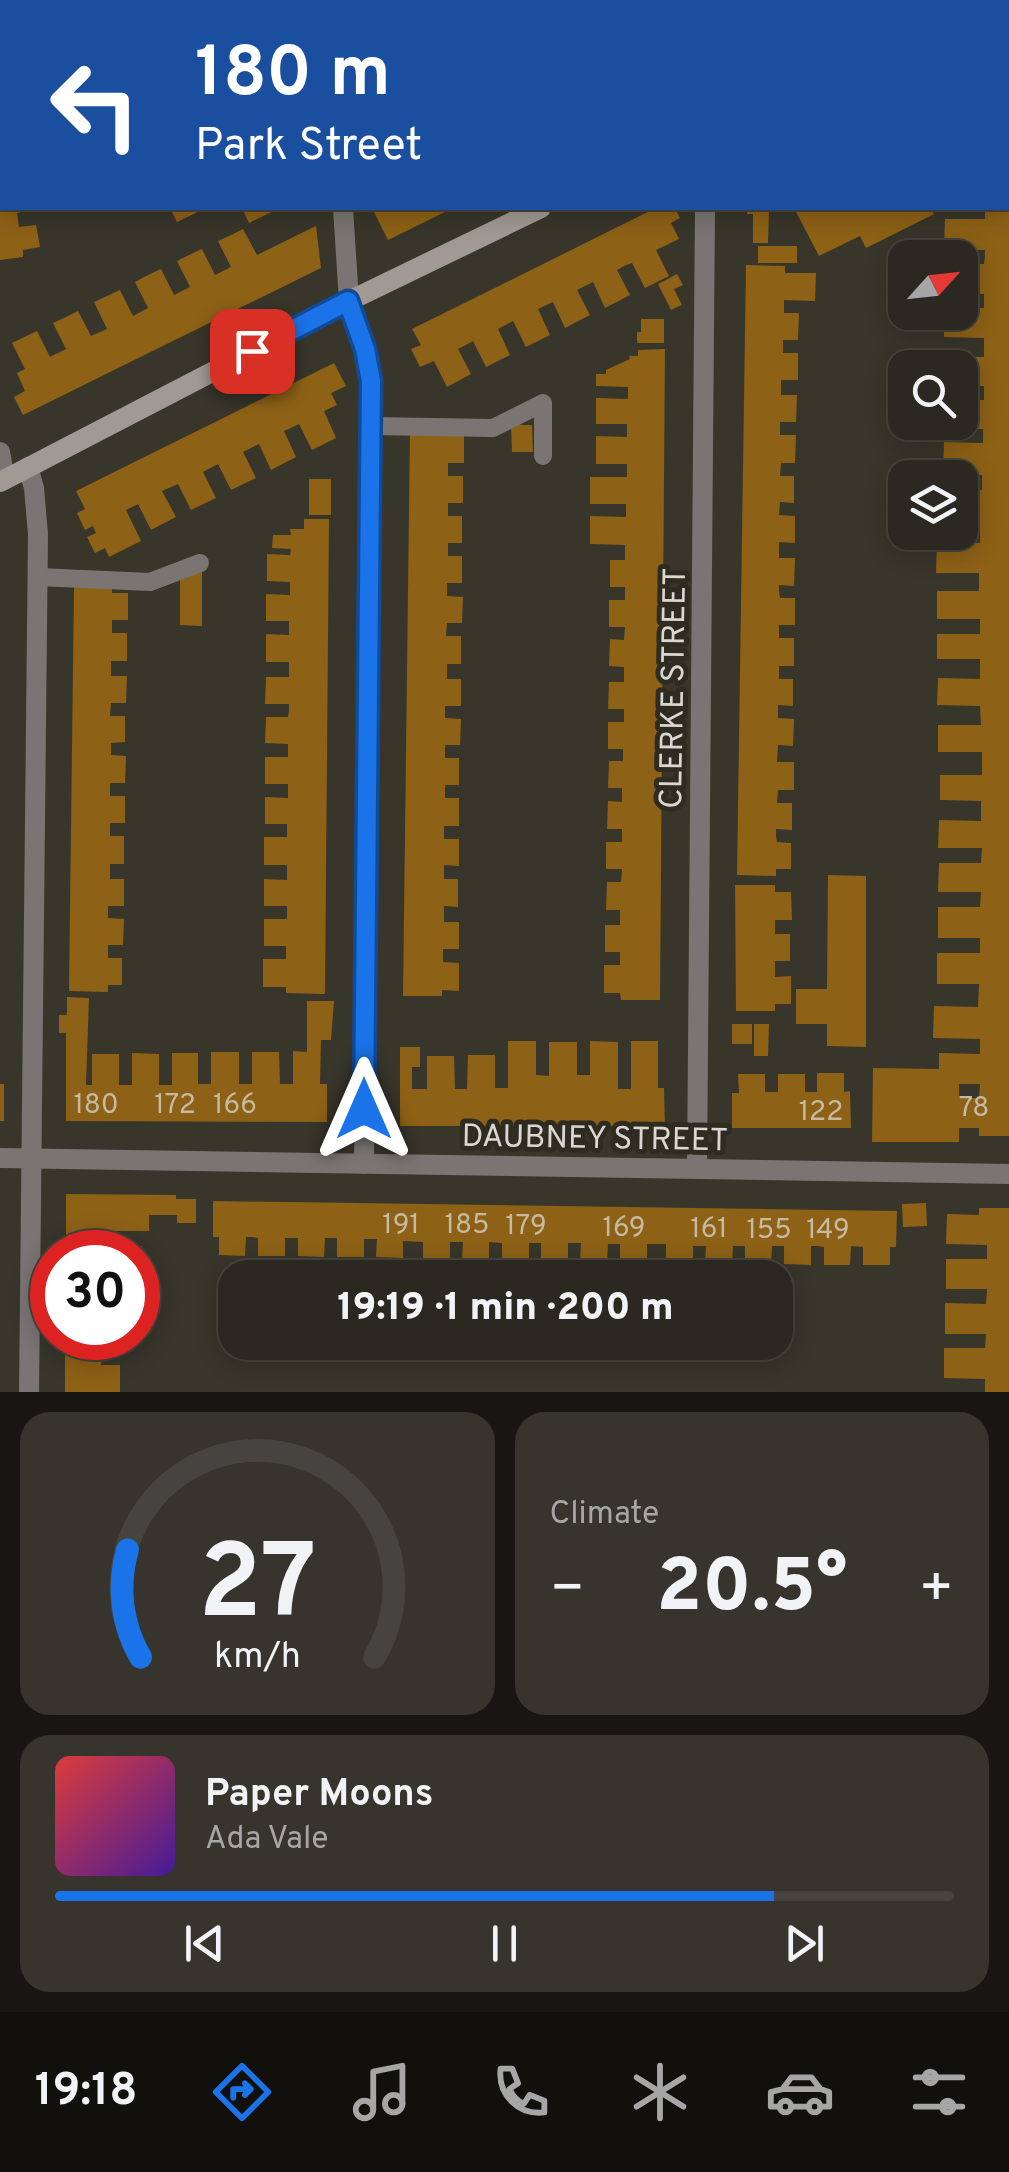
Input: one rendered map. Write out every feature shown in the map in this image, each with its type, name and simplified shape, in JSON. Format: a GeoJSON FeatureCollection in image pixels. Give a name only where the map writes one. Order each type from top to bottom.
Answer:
{"type":"FeatureCollection","features":[{"type":"Feature","properties":{"kind":"street"},"geometry":{"type":"LineString","coordinates":[[0,452],[3,480],[348,301],[537,210]]}},
{"type":"Feature","properties":{"kind":"street","name":"CLERKE STREET"},"geometry":{"type":"LineString","coordinates":[[697,1168],[705,210]]}},
{"type":"Feature","properties":{"kind":"street"},"geometry":{"type":"LineString","coordinates":[[344,216],[348,301],[368,365],[370,426],[364,1164]]}},
{"type":"Feature","properties":{"kind":"street"},"geometry":{"type":"LineString","coordinates":[[28,467],[36,503],[38,577],[29,1392]]}},
{"type":"Feature","properties":{"kind":"street","name":"DAUBNEY STREET"},"geometry":{"type":"LineString","coordinates":[[0,1158],[1009,1174]]}},
{"type":"Feature","properties":{"kind":"lane"},"geometry":{"type":"LineString","coordinates":[[370,426],[493,428],[543,403],[543,456]]}},
{"type":"Feature","properties":{"kind":"lane"},"geometry":{"type":"LineString","coordinates":[[38,577],[150,582],[200,564]]}},
{"type":"Feature","properties":{"kind":"building"},"geometry":{"type":"Polygon","coordinates":[[[0,210],[30,210],[17,213],[19,227],[36,225],[40,247],[23,250],[23,257],[0,260],[0,210]]]}},
{"type":"Feature","properties":{"kind":"building"},"geometry":{"type":"Polygon","coordinates":[[[171,210],[202,210],[177,222],[171,210]]]}},
{"type":"Feature","properties":{"kind":"building"},"geometry":{"type":"Polygon","coordinates":[[[243,210],[276,210],[249,223],[243,210]]]}},
{"type":"Feature","properties":{"kind":"building"},"geometry":{"type":"Polygon","coordinates":[[[373,210],[449,210],[388,240],[373,210]]]}},
{"type":"Feature","properties":{"kind":"building"},"geometry":{"type":"Polygon","coordinates":[[[652,210],[676,210],[680,218],[671,223],[679,239],[656,250],[669,276],[645,288],[632,263],[624,266],[617,270],[630,295],[605,308],[593,282],[577,290],[590,315],[565,328],[553,302],[538,309],[550,335],[526,347],[513,321],[498,329],[510,355],[486,367],[473,341],[458,349],[471,374],[447,387],[434,361],[420,367],[411,349],[421,345],[412,329],[652,210]]]}},
{"type":"Feature","properties":{"kind":"building"},"geometry":{"type":"Polygon","coordinates":[[[747,210],[769,210],[768,243],[753,243],[753,214],[747,214],[747,210]]]}},
{"type":"Feature","properties":{"kind":"building"},"geometry":{"type":"Polygon","coordinates":[[[795,210],[932,210],[934,214],[866,248],[860,236],[819,256],[795,210]]]}},
{"type":"Feature","properties":{"kind":"building"},"geometry":{"type":"Polygon","coordinates":[[[985,210],[1009,210],[1009,1136],[979,1136],[979,1128],[959,1128],[959,1142],[872,1142],[873,1068],[939,1069],[939,1053],[980,1054],[980,1039],[933,1038],[934,1006],[978,1007],[979,984],[937,984],[937,953],[980,953],[980,938],[938,938],[938,907],[980,907],[981,892],[938,892],[939,863],[981,863],[982,848],[938,848],[939,820],[981,821],[981,801],[940,800],[940,775],[982,775],[982,752],[938,752],[938,725],[981,725],[980,706],[937,705],[938,678],[980,679],[980,659],[937,659],[937,634],[980,634],[980,619],[937,619],[937,591],[979,591],[979,573],[936,573],[937,550],[978,550],[978,490],[982,490],[978,460],[943,460],[944,442],[983,443],[983,429],[978,429],[978,400],[984,400],[984,386],[978,386],[978,357],[984,357],[984,338],[944,337],[944,330],[978,330],[978,308],[984,308],[984,294],[978,294],[978,264],[984,264],[985,250],[978,250],[978,240],[944,240],[945,219],[985,219],[985,210]],[[959,1084],[959,1098],[979,1098],[980,1084],[959,1084]]]}},
{"type":"Feature","properties":{"kind":"building"},"geometry":{"type":"Polygon","coordinates":[[[316,226],[321,268],[23,415],[14,397],[25,391],[17,373],[25,369],[12,343],[37,331],[50,357],[66,349],[53,323],[78,311],[91,336],[107,329],[94,302],[120,290],[133,316],[148,308],[135,282],[148,275],[161,269],[174,295],[190,287],[177,261],[189,255],[202,249],[215,275],[231,267],[218,241],[243,229],[257,255],[316,226]]]}},
{"type":"Feature","properties":{"kind":"building"},"geometry":{"type":"Polygon","coordinates":[[[758,246],[797,246],[797,263],[758,263],[758,246]]]}},
{"type":"Feature","properties":{"kind":"building"},"geometry":{"type":"Polygon","coordinates":[[[746,265],[785,266],[785,273],[816,273],[815,301],[784,300],[784,313],[799,313],[798,340],[783,340],[783,353],[798,353],[798,380],[781,380],[781,395],[797,395],[796,422],[780,422],[780,435],[796,435],[795,463],[781,463],[780,476],[794,476],[794,503],[780,502],[779,515],[795,516],[795,543],[779,542],[779,558],[795,558],[794,586],[779,585],[779,592],[780,598],[795,598],[795,625],[779,625],[779,638],[794,638],[794,666],[779,666],[779,679],[793,679],[793,706],[778,705],[778,718],[794,719],[793,746],[778,745],[777,762],[794,762],[794,790],[778,790],[777,803],[792,803],[792,830],[776,829],[777,842],[791,843],[791,869],[776,869],[776,876],[737,875],[746,265]]]}},
{"type":"Feature","properties":{"kind":"building"},"geometry":{"type":"Polygon","coordinates":[[[677,274],[683,285],[674,289],[682,305],[671,310],[658,284],[677,274]]]}},
{"type":"Feature","properties":{"kind":"building"},"geometry":{"type":"Polygon","coordinates":[[[641,319],[664,319],[664,343],[637,343],[641,319]]]}},
{"type":"Feature","properties":{"kind":"building"},"geometry":{"type":"Polygon","coordinates":[[[665,349],[660,1000],[621,1000],[620,993],[604,993],[604,965],[620,965],[620,952],[605,952],[605,925],[620,925],[620,910],[606,910],[607,882],[621,882],[622,869],[606,869],[606,842],[622,842],[622,829],[607,829],[608,801],[622,802],[622,788],[608,788],[609,761],[623,761],[623,749],[608,749],[608,722],[624,722],[624,709],[608,709],[609,682],[624,682],[624,667],[609,666],[610,639],[624,640],[625,627],[609,627],[609,600],[625,600],[625,587],[610,587],[610,560],[625,560],[625,545],[590,544],[590,516],[626,517],[626,504],[590,504],[590,477],[627,477],[627,464],[596,464],[596,436],[627,437],[627,424],[596,424],[596,398],[628,399],[628,387],[596,386],[596,374],[606,374],[606,370],[630,359],[629,356],[638,356],[638,350],[665,349]]]}},
{"type":"Feature","properties":{"kind":"building"},"geometry":{"type":"Polygon","coordinates":[[[334,363],[346,386],[331,393],[337,405],[324,411],[336,438],[312,450],[299,424],[284,431],[296,457],[271,470],[259,444],[243,452],[256,478],[231,490],[218,464],[203,472],[216,498],[191,510],[178,484],[162,491],[176,517],[151,530],[138,504],[126,510],[141,541],[109,557],[105,548],[95,553],[87,537],[96,533],[93,526],[85,530],[77,513],[85,509],[76,491],[334,363]]]}},
{"type":"Feature","properties":{"kind":"building"},"geometry":{"type":"Polygon","coordinates":[[[511,425],[532,425],[533,452],[512,452],[511,425]]]}},
{"type":"Feature","properties":{"kind":"building"},"geometry":{"type":"Polygon","coordinates":[[[410,429],[449,430],[449,436],[464,436],[464,463],[448,463],[448,476],[463,476],[463,503],[448,503],[448,516],[462,516],[462,543],[448,543],[448,556],[462,556],[462,583],[447,583],[447,596],[463,597],[462,623],[447,623],[446,636],[461,636],[461,664],[447,664],[447,679],[461,679],[461,706],[445,706],[445,718],[461,719],[460,745],[445,745],[445,758],[459,758],[459,785],[445,785],[445,798],[459,798],[459,826],[444,826],[444,839],[459,839],[459,866],[444,865],[444,879],[458,879],[458,907],[444,906],[444,922],[459,922],[459,949],[443,949],[443,962],[459,963],[459,991],[442,990],[442,996],[403,996],[410,429]]]}},
{"type":"Feature","properties":{"kind":"building"},"geometry":{"type":"Polygon","coordinates":[[[309,479],[331,479],[331,515],[309,515],[309,479]]]}},
{"type":"Feature","properties":{"kind":"building"},"geometry":{"type":"Polygon","coordinates":[[[304,519],[329,519],[325,994],[286,993],[286,987],[263,987],[263,959],[286,959],[286,946],[264,946],[264,919],[287,919],[287,906],[264,906],[264,879],[287,880],[287,865],[264,865],[264,837],[287,837],[287,824],[265,824],[265,797],[288,798],[288,784],[265,784],[265,757],[288,757],[288,744],[265,743],[266,717],[288,717],[289,711],[289,704],[265,704],[266,677],[289,677],[289,662],[266,662],[266,634],[289,635],[289,621],[266,621],[266,594],[290,595],[290,582],[267,581],[267,554],[290,555],[291,549],[272,548],[273,535],[291,535],[290,529],[304,529],[304,519]]]}},
{"type":"Feature","properties":{"kind":"building"},"geometry":{"type":"Polygon","coordinates":[[[202,569],[202,626],[180,625],[180,578],[202,569]]]}},
{"type":"Feature","properties":{"kind":"building"},"geometry":{"type":"Polygon","coordinates":[[[74,587],[112,587],[112,593],[128,593],[128,620],[112,620],[112,633],[127,633],[127,661],[111,661],[111,676],[127,676],[126,703],[111,703],[110,716],[125,716],[125,742],[111,743],[111,755],[126,756],[125,783],[110,783],[110,796],[125,796],[125,823],[110,823],[110,836],[124,836],[124,864],[110,864],[110,879],[124,879],[124,906],[108,906],[108,918],[124,919],[123,945],[108,945],[108,958],[122,958],[122,985],[108,985],[108,992],[69,991],[74,587]]]}},
{"type":"Feature","properties":{"kind":"building"},"geometry":{"type":"Polygon","coordinates":[[[828,875],[866,876],[866,1047],[827,1046],[827,1024],[796,1024],[796,989],[827,989],[828,875]]]}},
{"type":"Feature","properties":{"kind":"building"},"geometry":{"type":"Polygon","coordinates":[[[735,885],[775,885],[775,892],[791,892],[792,920],[775,920],[775,934],[790,934],[790,961],[775,961],[775,977],[791,976],[791,1004],[775,1004],[775,1011],[736,1011],[735,885]]]}},
{"type":"Feature","properties":{"kind":"building"},"geometry":{"type":"Polygon","coordinates":[[[67,997],[89,998],[86,1085],[92,1085],[92,1054],[119,1054],[119,1085],[132,1085],[132,1053],[159,1054],[159,1085],[172,1085],[172,1053],[198,1053],[198,1084],[211,1084],[211,1052],[239,1052],[239,1084],[252,1084],[252,1052],[279,1052],[280,1084],[293,1084],[293,1051],[307,1052],[307,1001],[334,1001],[331,1040],[321,1040],[320,1084],[327,1084],[327,1122],[66,1121],[66,1033],[59,1033],[59,1015],[67,1015],[67,997]]]}},
{"type":"Feature","properties":{"kind":"building"},"geometry":{"type":"Polygon","coordinates":[[[732,1024],[752,1024],[752,1044],[732,1044],[732,1024]]]}},
{"type":"Feature","properties":{"kind":"building"},"geometry":{"type":"Polygon","coordinates":[[[754,1024],[769,1024],[768,1056],[754,1056],[754,1024]]]}},
{"type":"Feature","properties":{"kind":"building"},"geometry":{"type":"Polygon","coordinates":[[[508,1041],[536,1041],[536,1075],[549,1076],[549,1042],[577,1042],[577,1075],[590,1075],[590,1041],[618,1042],[618,1089],[631,1089],[631,1041],[658,1041],[658,1088],[664,1088],[665,1126],[400,1126],[400,1047],[420,1047],[420,1067],[412,1067],[412,1089],[427,1089],[427,1056],[454,1056],[455,1089],[467,1089],[468,1055],[495,1055],[495,1088],[508,1088],[508,1041]]]}},
{"type":"Feature","properties":{"kind":"building"},"geometry":{"type":"Polygon","coordinates":[[[817,1073],[844,1073],[844,1092],[850,1091],[851,1128],[732,1128],[732,1093],[739,1093],[738,1074],[765,1074],[765,1092],[778,1092],[778,1074],[805,1074],[805,1092],[817,1092],[817,1073]]]}},
{"type":"Feature","properties":{"kind":"building"},"geometry":{"type":"Polygon","coordinates":[[[0,1084],[4,1084],[4,1121],[0,1121],[0,1084]]]}},
{"type":"Feature","properties":{"kind":"building"},"geometry":{"type":"Polygon","coordinates":[[[66,1194],[176,1195],[176,1199],[196,1199],[196,1223],[177,1223],[177,1215],[149,1215],[149,1230],[66,1230],[66,1194]]]}},
{"type":"Feature","properties":{"kind":"building"},"geometry":{"type":"Polygon","coordinates":[[[213,1201],[897,1211],[896,1247],[890,1247],[890,1265],[863,1265],[863,1247],[851,1246],[850,1265],[824,1265],[824,1247],[817,1246],[811,1246],[811,1265],[784,1260],[784,1246],[772,1246],[771,1260],[745,1260],[745,1246],[733,1246],[732,1260],[705,1260],[706,1246],[693,1246],[693,1260],[666,1260],[666,1244],[647,1244],[647,1260],[620,1260],[620,1244],[608,1244],[607,1260],[580,1260],[581,1243],[568,1243],[568,1260],[541,1260],[541,1243],[529,1243],[529,1260],[502,1260],[502,1243],[489,1242],[489,1260],[462,1260],[463,1242],[450,1242],[450,1260],[423,1260],[423,1242],[403,1241],[403,1258],[376,1257],[377,1239],[364,1239],[364,1257],[337,1257],[337,1238],[325,1238],[324,1257],[298,1256],[298,1238],[285,1238],[285,1256],[258,1256],[258,1238],[252,1237],[246,1237],[245,1256],[219,1255],[219,1237],[213,1237],[213,1201]]]}},
{"type":"Feature","properties":{"kind":"building"},"geometry":{"type":"Polygon","coordinates":[[[926,1203],[927,1226],[903,1227],[902,1204],[926,1203]]]}},
{"type":"Feature","properties":{"kind":"building"},"geometry":{"type":"Polygon","coordinates":[[[979,1208],[1009,1208],[1009,1392],[985,1392],[985,1379],[944,1378],[944,1348],[985,1348],[986,1334],[945,1334],[945,1303],[986,1304],[987,1289],[946,1289],[946,1259],[987,1259],[987,1245],[946,1244],[947,1214],[979,1215],[979,1208]]]}},
{"type":"Feature","properties":{"kind":"building"},"geometry":{"type":"Polygon","coordinates":[[[65,1360],[101,1360],[101,1365],[120,1365],[120,1392],[65,1392],[65,1360]]]}},
{"type":"Feature","properties":{"kind":"route"},"geometry":{"type":"LineString","coordinates":[[252,351],[348,301],[365,349],[371,381],[364,1109]]}}]}
